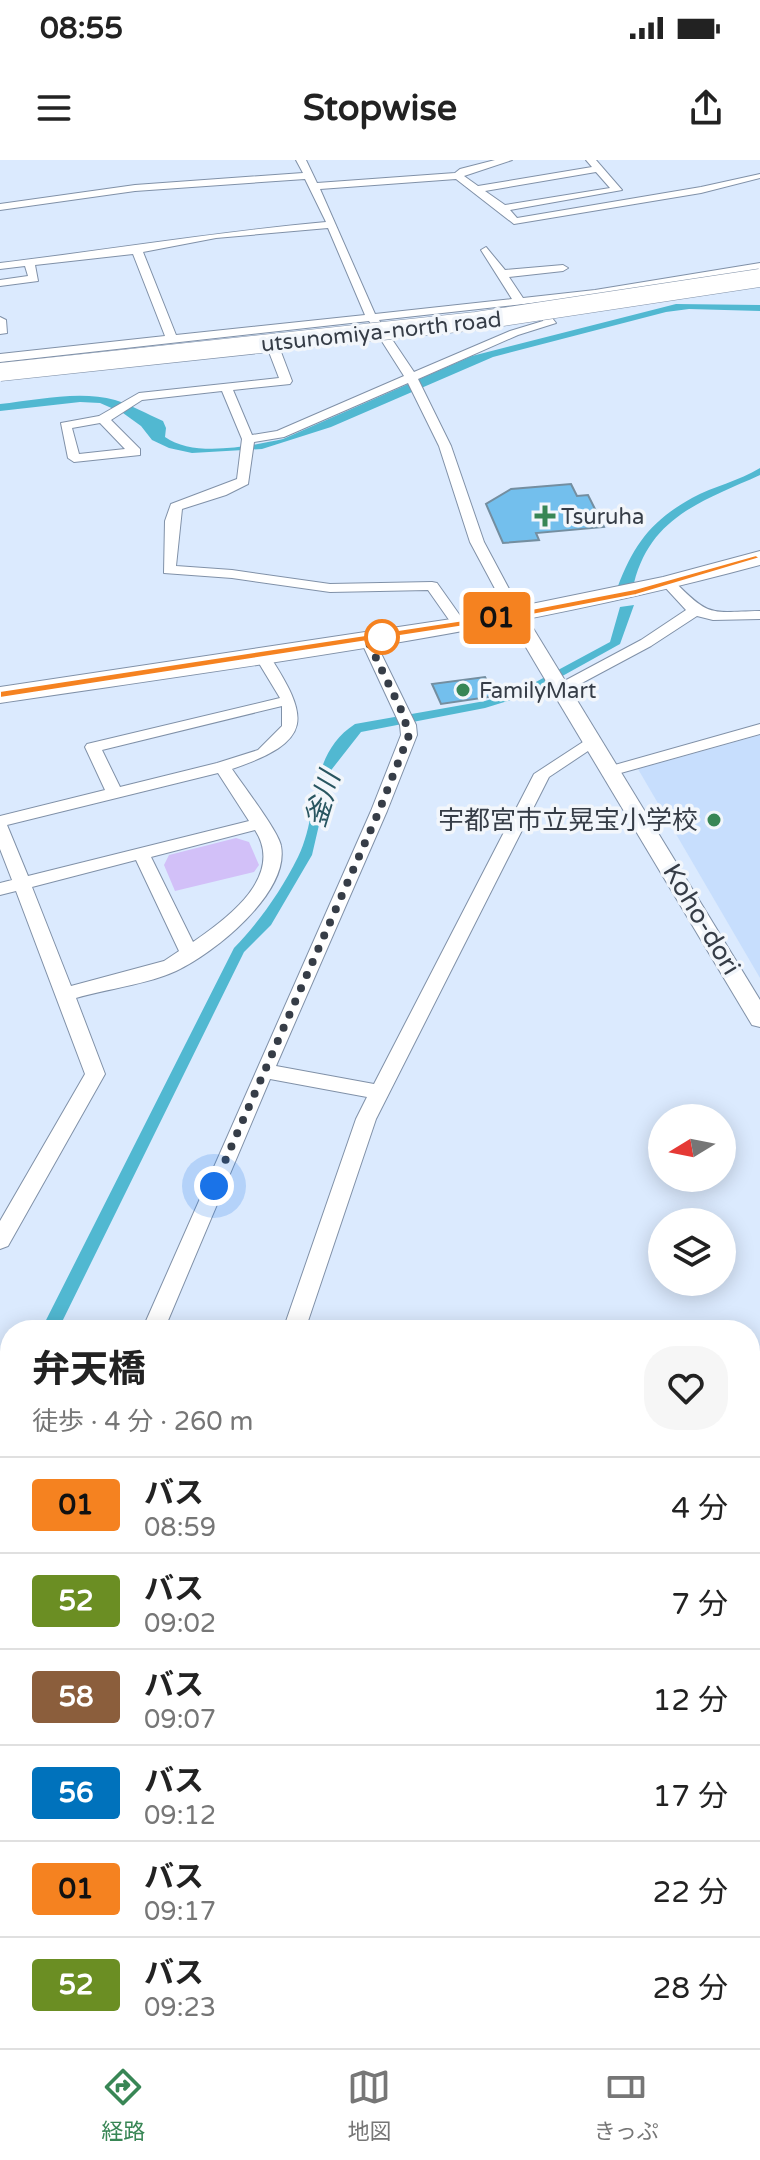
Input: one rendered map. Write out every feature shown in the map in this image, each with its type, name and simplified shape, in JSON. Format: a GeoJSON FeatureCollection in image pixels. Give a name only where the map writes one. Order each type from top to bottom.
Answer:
{"type":"FeatureCollection","features":[{"type":"Feature","properties":{"kind":"highway","name":"utsunomiya-north road"},"geometry":{"type":"LineString","coordinates":[[0,360],[501,309],[760,268]]}},
{"type":"Feature","properties":{"kind":"highway","name":"utsunomiya-north road"},"geometry":{"type":"LineString","coordinates":[[0,374],[522,315],[760,280]]}},
{"type":"Feature","properties":{"kind":"highway"},"geometry":{"type":"LineString","coordinates":[[0,695],[516,615],[628,594],[760,558]]}},
{"type":"Feature","properties":{"kind":"street"},"geometry":{"type":"LineString","coordinates":[[301,160],[373,319],[412,377],[445,446],[477,542],[516,615]]}},
{"type":"Feature","properties":{"kind":"street"},"geometry":{"type":"LineString","coordinates":[[458,176],[463,171],[507,160]]}},
{"type":"Feature","properties":{"kind":"street"},"geometry":{"type":"LineString","coordinates":[[503,208],[617,190],[591,160]]}},
{"type":"Feature","properties":{"kind":"street"},"geometry":{"type":"LineString","coordinates":[[476,189],[599,169]]}},
{"type":"Feature","properties":{"kind":"street"},"geometry":{"type":"LineString","coordinates":[[0,207],[135,188],[458,176],[503,208],[514,221],[701,190],[758,176]]}},
{"type":"Feature","properties":{"kind":"street"},"geometry":{"type":"LineString","coordinates":[[0,266],[137,250],[216,235],[332,225]]}},
{"type":"Feature","properties":{"kind":"street"},"geometry":{"type":"LineString","coordinates":[[137,250],[170,335]]}},
{"type":"Feature","properties":{"kind":"street"},"geometry":{"type":"LineString","coordinates":[[486,250],[520,302]]}},
{"type":"Feature","properties":{"kind":"street"},"geometry":{"type":"LineString","coordinates":[[0,283],[34,279],[29,262]]}},
{"type":"Feature","properties":{"kind":"street"},"geometry":{"type":"LineString","coordinates":[[502,274],[563,268]]}},
{"type":"Feature","properties":{"kind":"street"},"geometry":{"type":"LineString","coordinates":[[0,360],[520,302],[760,268]]}},
{"type":"Feature","properties":{"kind":"street"},"geometry":{"type":"LineString","coordinates":[[0,374],[384,336],[545,316],[760,280]]}},
{"type":"Feature","properties":{"kind":"street"},"geometry":{"type":"LineString","coordinates":[[248,439],[280,434],[514,333],[550,323],[545,316]]}},
{"type":"Feature","properties":{"kind":"street"},"geometry":{"type":"LineString","coordinates":[[103,419],[135,452],[74,458],[65,426],[103,419],[139,397],[286,381],[275,352]]}},
{"type":"Feature","properties":{"kind":"street"},"geometry":{"type":"LineString","coordinates":[[226,387],[248,439],[243,481],[176,507],[172,521],[173,552],[169,570],[232,574],[330,588],[432,586],[459,624]]}},
{"type":"Feature","properties":{"kind":"street"},"geometry":{"type":"LineString","coordinates":[[669,584],[695,611],[713,616],[760,615]]}},
{"type":"Feature","properties":{"kind":"street"},"geometry":{"type":"LineString","coordinates":[[555,681],[665,634],[695,611]]}},
{"type":"Feature","properties":{"kind":"street","name":"Koho-dori"},"geometry":{"type":"LineString","coordinates":[[516,615],[592,743],[673,869],[760,1019]]}},
{"type":"Feature","properties":{"kind":"street"},"geometry":{"type":"LineString","coordinates":[[157,1320],[379,811],[409,735],[367,639]]}},
{"type":"Feature","properties":{"kind":"street"},"geometry":{"type":"LineString","coordinates":[[0,821],[222,767],[264,753],[290,727],[292,715],[289,700],[262,655]]}},
{"type":"Feature","properties":{"kind":"street"},"geometry":{"type":"LineString","coordinates":[[115,794],[93,747],[289,700]]}},
{"type":"Feature","properties":{"kind":"street"},"geometry":{"type":"LineString","coordinates":[[610,771],[760,729]]}},
{"type":"Feature","properties":{"kind":"street"},"geometry":{"type":"LineString","coordinates":[[297,1320],[366,1119],[542,774],[592,743]]}},
{"type":"Feature","properties":{"kind":"street"},"geometry":{"type":"LineString","coordinates":[[65,994],[170,966],[238,920],[271,872],[273,845],[222,767]]}},
{"type":"Feature","properties":{"kind":"street"},"geometry":{"type":"LineString","coordinates":[[0,889],[259,824]]}},
{"type":"Feature","properties":{"kind":"street"},"geometry":{"type":"LineString","coordinates":[[0,827],[95,1074],[1,1238]]}},
{"type":"Feature","properties":{"kind":"street"},"geometry":{"type":"LineString","coordinates":[[141,853],[190,954]]}},
{"type":"Feature","properties":{"kind":"street"},"geometry":{"type":"LineString","coordinates":[[264,1071],[380,1092]]}},
{"type":"Feature","properties":{"kind":"shaded area","name":"宇都宮市立晃宝小学校"},"geometry":{"type":"Polygon","coordinates":[[[760,735],[760,978],[638,769],[760,735]]]}},
{"type":"Feature","properties":{"kind":"shaded area"},"geometry":{"type":"Polygon","coordinates":[[[236,838],[249,842],[259,865],[254,872],[175,891],[164,865],[169,855],[236,838]]]}},
{"type":"Feature","properties":{"kind":"water"},"geometry":{"type":"Polygon","coordinates":[[[676,304],[760,305],[760,311],[689,309],[666,312],[493,357],[331,427],[262,449],[192,453],[169,448],[152,440],[141,426],[123,413],[100,403],[80,402],[0,411],[0,404],[58,397],[101,397],[121,402],[163,421],[165,437],[177,443],[206,449],[255,445],[283,439],[472,356],[676,304]]]}},
{"type":"Feature","properties":{"kind":"water"},"geometry":{"type":"Polygon","coordinates":[[[760,468],[760,475],[700,503],[666,526],[642,560],[634,583],[618,586],[638,546],[655,524],[700,494],[760,468]]]}},
{"type":"Feature","properties":{"kind":"water","name":"釜川"},"geometry":{"type":"Polygon","coordinates":[[[634,605],[620,644],[530,694],[485,708],[361,732],[332,769],[312,855],[271,925],[244,952],[63,1320],[46,1320],[234,948],[269,905],[298,857],[322,768],[340,737],[355,724],[485,701],[521,690],[610,642],[620,607],[634,605]]]}},
{"type":"Feature","properties":{"kind":"building","name":"Tsuruha"},"geometry":{"type":"Polygon","coordinates":[[[571,484],[577,496],[588,495],[604,527],[536,533],[539,540],[503,543],[486,504],[511,489],[571,484]]]}},
{"type":"Feature","properties":{"kind":"building","name":"FamilyMart"},"geometry":{"type":"Polygon","coordinates":[[[485,677],[495,696],[441,704],[432,684],[485,677]]]}},
{"type":"Feature","properties":{"kind":"bus line","name":"01"},"geometry":{"type":"LineString","coordinates":[[0,695],[516,615],[636,592],[760,558]]}},
{"type":"Feature","properties":{"kind":"place","name":"Tsuruha"},"geometry":{"type":"Point","coordinates":[545,516]}},
{"type":"Feature","properties":{"kind":"place","name":"FamilyMart"},"geometry":{"type":"Point","coordinates":[463,690]}},
{"type":"Feature","properties":{"kind":"place","name":"宇都宮市立晃宝小学校"},"geometry":{"type":"Point","coordinates":[714,820]}},
{"type":"Feature","properties":{"kind":"route"},"geometry":{"type":"LineString","coordinates":[[214,1186],[379,811],[409,735],[408,725],[367,639],[382,637]]}}]}
